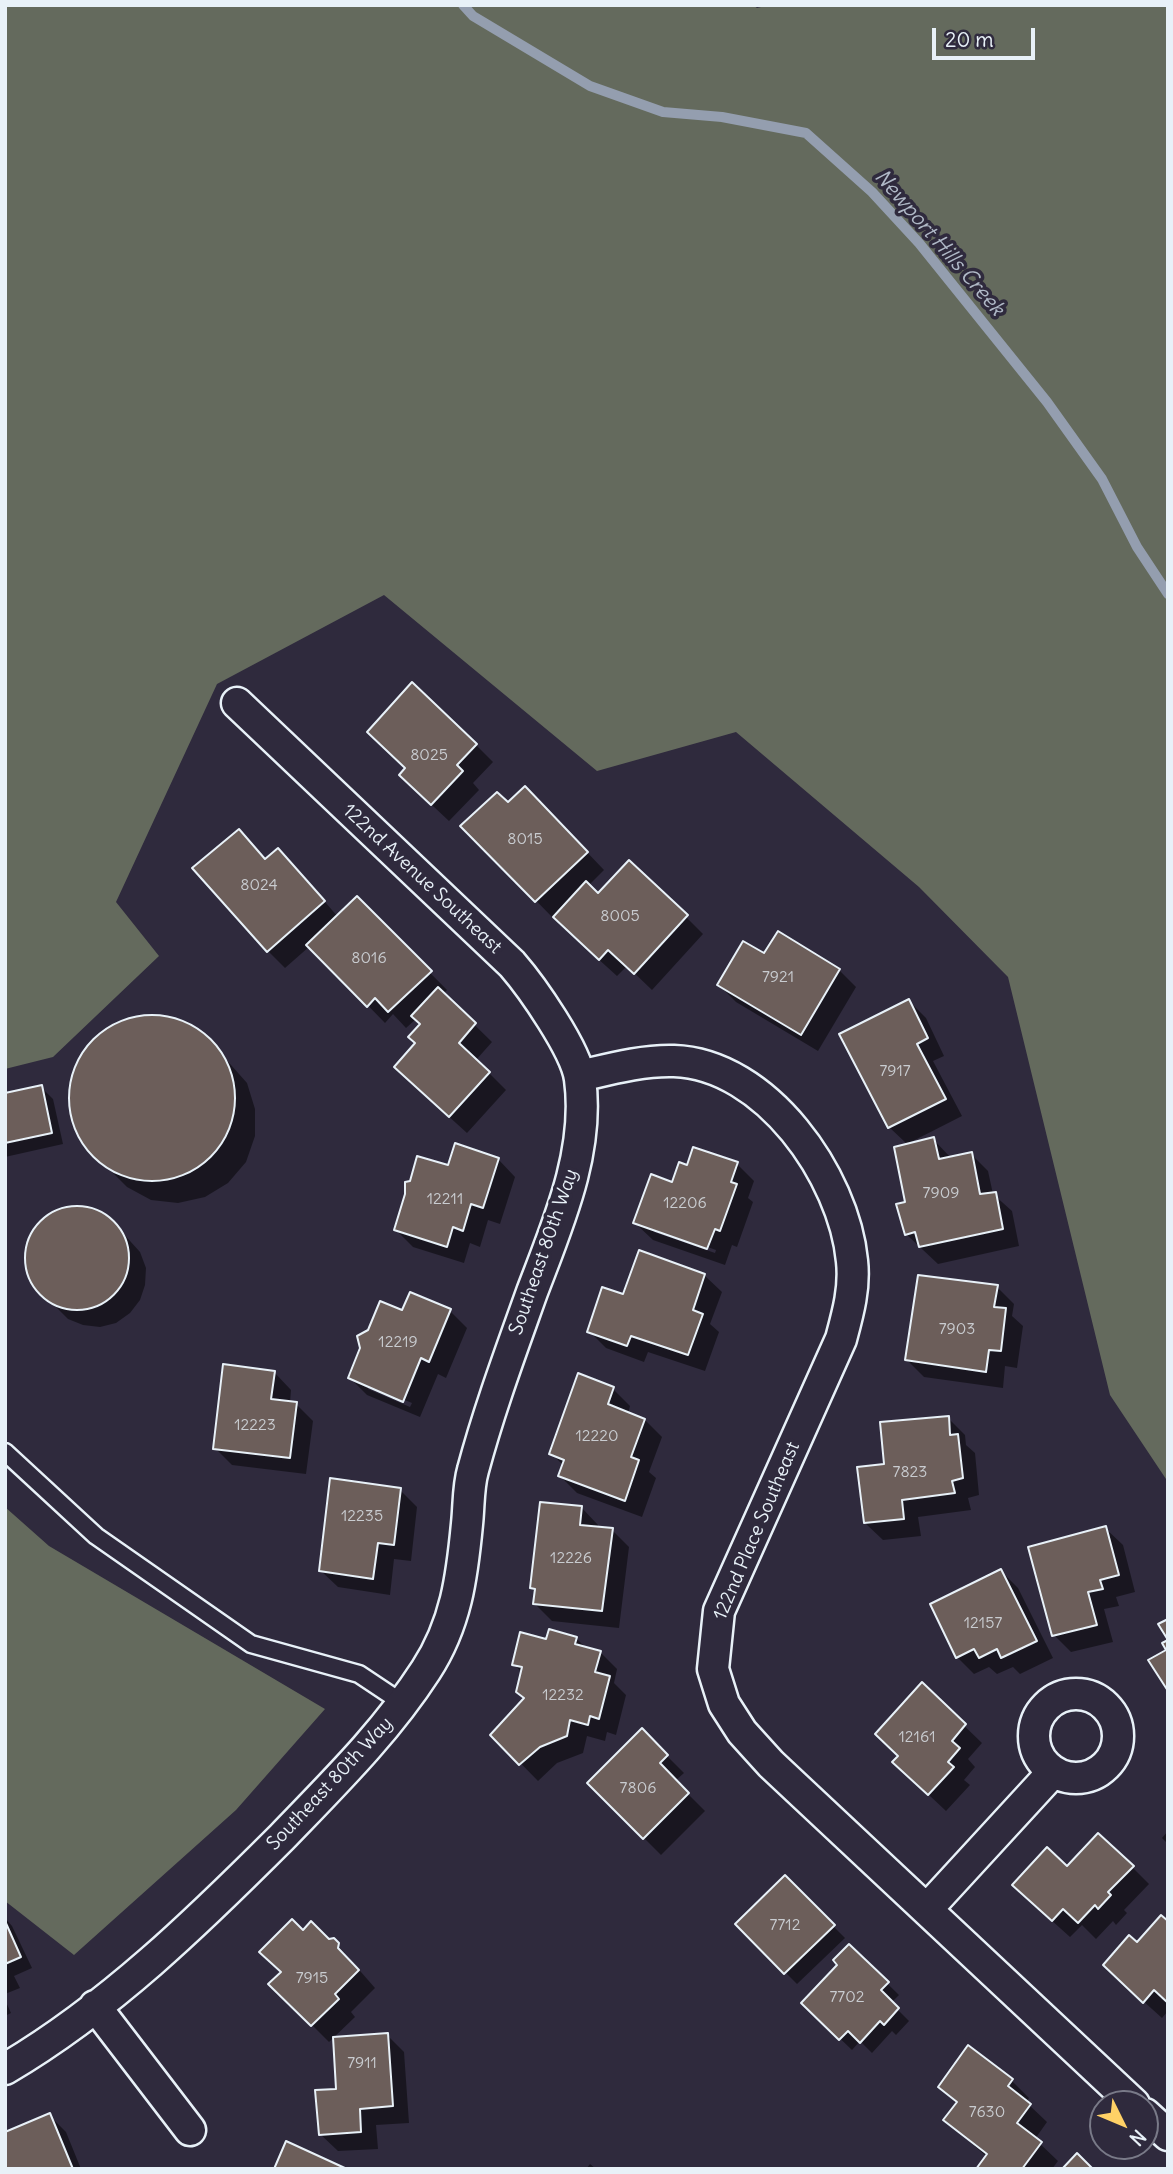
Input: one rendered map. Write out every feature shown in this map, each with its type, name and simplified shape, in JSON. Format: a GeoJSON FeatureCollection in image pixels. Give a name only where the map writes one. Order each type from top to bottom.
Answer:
{"type":"FeatureCollection","features":[{"type":"Feature","properties":{"kind":"street","name":"122nd Avenue Southeast"},"geometry":{"type":"LineString","coordinates":[[237,704],[512,964],[536,992],[580,1076]]}},
{"type":"Feature","properties":{"kind":"street","name":"122nd Place Southeast"},"geometry":{"type":"LineString","coordinates":[[580,1076],[635,1064],[675,1060],[708,1068],[740,1082],[771,1105],[805,1142],[845,1224],[852,1261],[852,1294],[841,1339],[719,1611],[713,1670],[724,1704],[757,1748],[1119,2090]]}},
{"type":"Feature","properties":{"kind":"street","name":"Southeast 80th Way"},"geometry":{"type":"LineString","coordinates":[[5,2069],[95,2006],[200,1919],[348,1769],[404,1704],[449,1628],[460,1590],[471,1475],[495,1395],[563,1208],[578,1139],[580,1076]]}},
{"type":"Feature","properties":{"kind":"street"},"geometry":{"type":"LineString","coordinates":[[928,1908],[1053,1772]]}},
{"type":"Feature","properties":{"kind":"street"},"geometry":{"type":"LineString","coordinates":[[95,2006],[190,2130]]}},
{"type":"Feature","properties":{"kind":"lane"},"geometry":{"type":"LineString","coordinates":[[5,1451],[96,1536],[251,1644],[359,1674],[404,1704]]}},
{"type":"Feature","properties":{"kind":"green space"},"geometry":{"type":"Polygon","coordinates":[[[5,5],[753,5],[757,8],[769,5],[1168,5],[1168,1482],[1110,1395],[1008,977],[919,887],[736,732],[597,771],[384,595],[217,684],[116,902],[159,956],[53,1057],[5,1069],[5,5]]]}},
{"type":"Feature","properties":{"kind":"green space"},"geometry":{"type":"Polygon","coordinates":[[[5,1507],[49,1546],[325,1709],[236,1810],[74,1955],[5,1901],[5,1507]]]}},
{"type":"Feature","properties":{"kind":"building"},"geometry":{"type":"Polygon","coordinates":[[[412,682],[477,744],[457,765],[463,771],[431,805],[399,775],[405,768],[367,732],[412,682]]]}},
{"type":"Feature","properties":{"kind":"building"},"geometry":{"type":"Polygon","coordinates":[[[525,786],[588,852],[535,902],[460,826],[497,792],[508,802],[525,786]]]}},
{"type":"Feature","properties":{"kind":"building"},"geometry":{"type":"Polygon","coordinates":[[[239,829],[265,859],[278,848],[325,901],[267,952],[192,868],[239,829]]]}},
{"type":"Feature","properties":{"kind":"building"},"geometry":{"type":"Polygon","coordinates":[[[629,860],[688,915],[634,974],[608,950],[599,960],[553,917],[586,881],[598,893],[629,860]]]}},
{"type":"Feature","properties":{"kind":"building"},"geometry":{"type":"Polygon","coordinates":[[[357,896],[432,971],[388,1012],[375,998],[367,1007],[306,945],[357,896]]]}},
{"type":"Feature","properties":{"kind":"building"},"geometry":{"type":"Polygon","coordinates":[[[778,931],[840,969],[801,1035],[717,985],[743,941],[764,953],[778,931]]]}},
{"type":"Feature","properties":{"kind":"building"},"geometry":{"type":"Polygon","coordinates":[[[438,987],[476,1023],[459,1043],[490,1072],[449,1117],[394,1067],[415,1043],[408,1037],[420,1024],[411,1016],[438,987]]]}},
{"type":"Feature","properties":{"kind":"building"},"geometry":{"type":"Polygon","coordinates":[[[909,999],[928,1038],[917,1044],[946,1099],[888,1128],[839,1034],[909,999]]]}},
{"type":"Feature","properties":{"kind":"building"},"geometry":{"type":"Polygon","coordinates":[[[152,1015],[184,1022],[198,1029],[210,1040],[221,1052],[228,1066],[235,1098],[228,1130],[221,1144],[210,1156],[198,1167],[184,1174],[152,1181],[120,1174],[106,1167],[94,1156],[83,1144],[76,1130],[69,1098],[76,1066],[83,1052],[94,1040],[106,1029],[120,1022],[152,1015]]]}},
{"type":"Feature","properties":{"kind":"building"},"geometry":{"type":"Polygon","coordinates":[[[42,1085],[52,1133],[5,1143],[5,1093],[42,1085]]]}},
{"type":"Feature","properties":{"kind":"building"},"geometry":{"type":"Polygon","coordinates":[[[934,1137],[939,1159],[972,1152],[980,1194],[996,1192],[1003,1229],[919,1247],[915,1232],[905,1235],[896,1204],[905,1202],[894,1147],[934,1137]]]}},
{"type":"Feature","properties":{"kind":"building"},"geometry":{"type":"Polygon","coordinates":[[[455,1143],[499,1158],[483,1208],[471,1204],[463,1231],[453,1227],[447,1247],[394,1230],[405,1194],[405,1182],[410,1181],[417,1156],[448,1165],[455,1143]]]}},
{"type":"Feature","properties":{"kind":"building"},"geometry":{"type":"Polygon","coordinates":[[[693,1147],[738,1162],[731,1182],[737,1184],[720,1231],[715,1229],[707,1249],[633,1223],[651,1174],[672,1182],[679,1162],[687,1165],[693,1147]]]}},
{"type":"Feature","properties":{"kind":"building"},"geometry":{"type":"Polygon","coordinates":[[[77,1206],[97,1210],[114,1221],[125,1238],[129,1258],[125,1278],[114,1295],[97,1306],[77,1310],[57,1306],[40,1295],[29,1278],[25,1258],[29,1238],[40,1221],[57,1210],[77,1206]]]}},
{"type":"Feature","properties":{"kind":"building"},"geometry":{"type":"Polygon","coordinates":[[[639,1250],[705,1274],[693,1310],[703,1314],[688,1355],[631,1336],[627,1346],[587,1332],[602,1287],[623,1294],[639,1250]]]}},
{"type":"Feature","properties":{"kind":"building"},"geometry":{"type":"Polygon","coordinates":[[[918,1275],[998,1285],[994,1307],[1006,1308],[1001,1351],[989,1350],[986,1372],[905,1360],[918,1275]]]}},
{"type":"Feature","properties":{"kind":"building"},"geometry":{"type":"Polygon","coordinates":[[[410,1292],[451,1309],[429,1362],[421,1358],[403,1402],[348,1378],[360,1348],[357,1336],[368,1330],[380,1301],[402,1310],[410,1292]]]}},
{"type":"Feature","properties":{"kind":"building"},"geometry":{"type":"Polygon","coordinates":[[[223,1364],[275,1371],[271,1399],[297,1402],[290,1458],[213,1449],[223,1364]]]}},
{"type":"Feature","properties":{"kind":"building"},"geometry":{"type":"Polygon","coordinates":[[[578,1373],[614,1387],[608,1404],[645,1419],[631,1457],[639,1460],[625,1501],[558,1476],[564,1460],[549,1454],[578,1373]]]}},
{"type":"Feature","properties":{"kind":"building"},"geometry":{"type":"Polygon","coordinates":[[[949,1416],[950,1435],[958,1434],[963,1478],[952,1481],[955,1493],[902,1500],[904,1519],[864,1523],[857,1467],[884,1464],[880,1422],[949,1416]]]}},
{"type":"Feature","properties":{"kind":"building"},"geometry":{"type":"Polygon","coordinates":[[[330,1478],[401,1488],[394,1545],[378,1543],[373,1579],[319,1571],[330,1478]]]}},
{"type":"Feature","properties":{"kind":"building"},"geometry":{"type":"Polygon","coordinates":[[[540,1502],[582,1506],[580,1525],[613,1528],[602,1611],[533,1604],[535,1589],[530,1588],[540,1502]]]}},
{"type":"Feature","properties":{"kind":"building"},"geometry":{"type":"Polygon","coordinates":[[[1106,1526],[1119,1575],[1100,1580],[1103,1589],[1088,1592],[1097,1625],[1052,1636],[1028,1547],[1106,1526]]]}},
{"type":"Feature","properties":{"kind":"building"},"geometry":{"type":"Polygon","coordinates":[[[1001,1569],[1037,1641],[1001,1658],[997,1649],[979,1658],[974,1649],[956,1658],[930,1604],[1001,1569]]]}},
{"type":"Feature","properties":{"kind":"building"},"geometry":{"type":"Polygon","coordinates":[[[1168,1619],[1168,1640],[1158,1624],[1168,1619]]]}},
{"type":"Feature","properties":{"kind":"building"},"geometry":{"type":"Polygon","coordinates":[[[549,1629],[577,1637],[575,1644],[601,1651],[595,1672],[610,1676],[599,1719],[590,1716],[588,1725],[570,1720],[567,1736],[540,1747],[519,1765],[490,1735],[524,1698],[516,1692],[522,1667],[512,1665],[520,1632],[546,1639],[549,1629]]]}},
{"type":"Feature","properties":{"kind":"building"},"geometry":{"type":"Polygon","coordinates":[[[1168,1640],[1168,1691],[1148,1660],[1166,1650],[1162,1643],[1168,1640]]]}},
{"type":"Feature","properties":{"kind":"building"},"geometry":{"type":"Polygon","coordinates":[[[922,1682],[966,1724],[952,1741],[960,1748],[948,1762],[954,1767],[928,1795],[892,1762],[898,1756],[875,1734],[922,1682]]]}},
{"type":"Feature","properties":{"kind":"building"},"geometry":{"type":"Polygon","coordinates":[[[642,1728],[668,1755],[660,1763],[689,1793],[643,1839],[587,1783],[642,1728]]]}},
{"type":"Feature","properties":{"kind":"building"},"geometry":{"type":"Polygon","coordinates":[[[1098,1833],[1134,1866],[1108,1892],[1111,1895],[1098,1909],[1095,1905],[1078,1923],[1063,1909],[1052,1921],[1012,1885],[1047,1847],[1067,1866],[1098,1833]]]}},
{"type":"Feature","properties":{"kind":"building"},"geometry":{"type":"Polygon","coordinates":[[[785,1875],[835,1925],[784,1974],[735,1924],[785,1875]]]}},
{"type":"Feature","properties":{"kind":"building"},"geometry":{"type":"Polygon","coordinates":[[[1161,1915],[1168,1921],[1168,2003],[1154,1990],[1143,2003],[1103,1965],[1129,1935],[1137,1942],[1161,1915]]]}},
{"type":"Feature","properties":{"kind":"building"},"geometry":{"type":"Polygon","coordinates":[[[292,1919],[303,1930],[311,1921],[329,1939],[334,1938],[339,1943],[338,1948],[359,1970],[335,1994],[339,1999],[311,2026],[268,1984],[281,1972],[259,1952],[292,1919]]]}},
{"type":"Feature","properties":{"kind":"building"},"geometry":{"type":"Polygon","coordinates":[[[5,1921],[21,1957],[5,1964],[5,1921]]]}},
{"type":"Feature","properties":{"kind":"building"},"geometry":{"type":"Polygon","coordinates":[[[849,1944],[889,1982],[881,1990],[899,2008],[884,2025],[880,2021],[860,2043],[848,2031],[839,2040],[801,2003],[837,1965],[833,1960],[849,1944]]]}},
{"type":"Feature","properties":{"kind":"building"},"geometry":{"type":"Polygon","coordinates":[[[388,2033],[393,2106],[360,2109],[361,2132],[319,2135],[315,2090],[336,2089],[333,2037],[388,2033]]]}},
{"type":"Feature","properties":{"kind":"building"},"geometry":{"type":"Polygon","coordinates":[[[968,2045],[1013,2079],[1008,2086],[1031,2104],[1017,2123],[1042,2142],[1022,2169],[976,2169],[987,2154],[943,2120],[957,2102],[938,2087],[968,2045]]]}},
{"type":"Feature","properties":{"kind":"building"},"geometry":{"type":"Polygon","coordinates":[[[50,2113],[73,2169],[5,2169],[5,2132],[50,2113]]]}},
{"type":"Feature","properties":{"kind":"building"},"geometry":{"type":"Polygon","coordinates":[[[286,2141],[347,2169],[274,2169],[286,2141]]]}},
{"type":"Feature","properties":{"kind":"building"},"geometry":{"type":"Polygon","coordinates":[[[1077,2153],[1093,2169],[1062,2169],[1077,2153]]]}},
{"type":"Feature","properties":{"kind":"waterway","name":"Newport Hills Creek"},"geometry":{"type":"LineString","coordinates":[[463,5],[473,16],[590,86],[663,112],[722,117],[806,133],[872,192],[919,243],[1047,402],[1102,479],[1137,547],[1168,594]]}}]}
